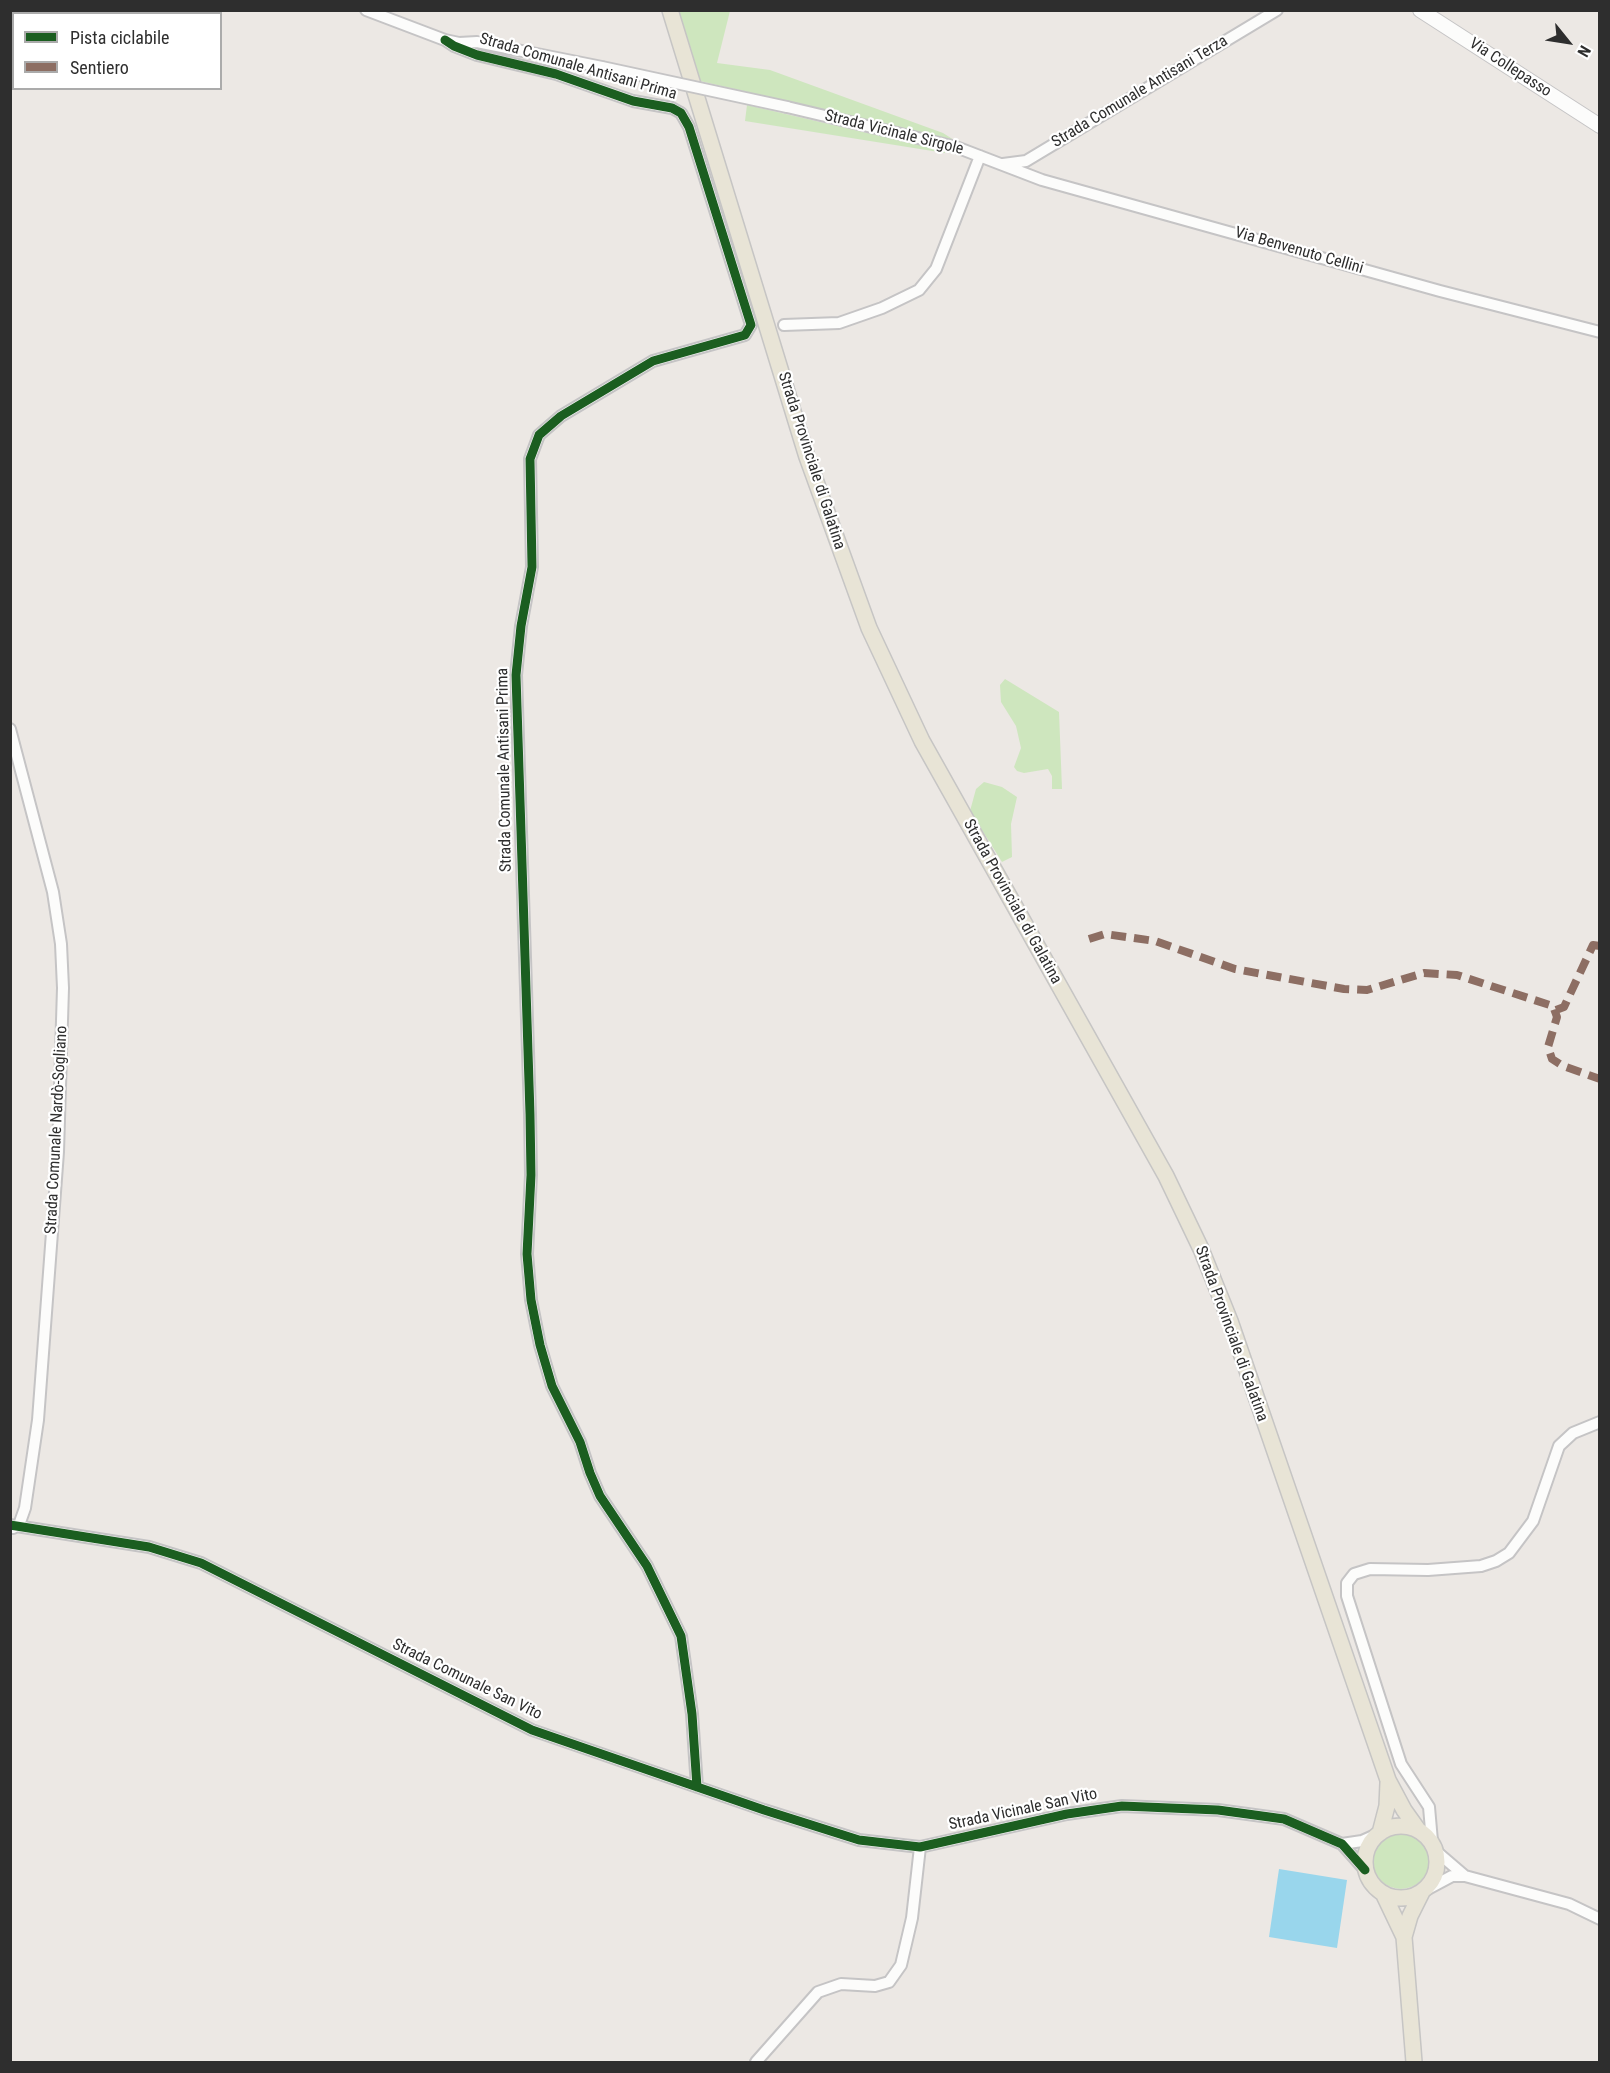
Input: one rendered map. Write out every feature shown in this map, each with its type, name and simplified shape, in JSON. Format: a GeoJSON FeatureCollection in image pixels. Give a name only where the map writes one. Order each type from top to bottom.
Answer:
{"type":"FeatureCollection","features":[{"type":"Feature","properties":{"kind":"main road","name":"Strada Provinciale di Galatina"},"geometry":{"type":"LineString","coordinates":[[670,10],[807,457],[868,628],[922,741],[1166,1176],[1201,1249],[1230,1321],[1388,1780],[1404,1810],[1419,1831],[1434,1846]]}},
{"type":"Feature","properties":{"kind":"main road","name":"Strada Provinciale di Galatina"},"geometry":{"type":"LineString","coordinates":[[1380,1833],[1387,1806],[1388,1780]]}},
{"type":"Feature","properties":{"kind":"main road","name":"Strada Provinciale di Galatina"},"geometry":{"type":"LineString","coordinates":[[1365,1870],[1365,1856],[1370,1843],[1380,1833],[1392,1826],[1407,1826],[1419,1831]]}},
{"type":"Feature","properties":{"kind":"main road"},"geometry":{"type":"LineString","coordinates":[[1414,2062],[1404,1937],[1410,1916],[1437,1867],[1434,1846]]}},
{"type":"Feature","properties":{"kind":"main road"},"geometry":{"type":"LineString","coordinates":[[1365,1870],[1372,1883],[1383,1893],[1395,1898],[1422,1892]]}},
{"type":"Feature","properties":{"kind":"main road"},"geometry":{"type":"LineString","coordinates":[[1383,1893],[1404,1937]]}},
{"type":"Feature","properties":{"kind":"street"},"geometry":{"type":"LineString","coordinates":[[366,10],[445,40]]}},
{"type":"Feature","properties":{"kind":"street","name":"Strada Comunale Antisani Terza"},"geometry":{"type":"LineString","coordinates":[[1000,164],[1011,165],[1026,160],[1277,10]]}},
{"type":"Feature","properties":{"kind":"street","name":"Via Collepasso"},"geometry":{"type":"LineString","coordinates":[[1420,10],[1599,126]]}},
{"type":"Feature","properties":{"kind":"street","name":"Strada Vicinale Sirgole"},"geometry":{"type":"LineString","coordinates":[[445,40],[459,43],[477,42],[787,107],[956,147],[1000,164]]}},
{"type":"Feature","properties":{"kind":"street","name":"Strada Comunale Antisani Prima"},"geometry":{"type":"LineString","coordinates":[[445,40],[477,55],[535,68],[633,101],[672,108],[681,113],[689,127],[751,325],[745,335],[653,361],[561,416],[539,435],[530,459],[532,567],[520,626],[516,675],[530,1114],[531,1175],[527,1254],[531,1300],[540,1345],[552,1386],[580,1442],[600,1496],[647,1566],[681,1636],[692,1714],[697,1787]]}},
{"type":"Feature","properties":{"kind":"street"},"geometry":{"type":"LineString","coordinates":[[784,325],[838,323],[882,308],[919,290],[936,269],[980,156]]}},
{"type":"Feature","properties":{"kind":"street","name":"Via Benvenuto Cellini"},"geometry":{"type":"LineString","coordinates":[[1000,164],[1042,180],[1440,291],[1599,332]]}},
{"type":"Feature","properties":{"kind":"street","name":"Strada Comunale Nardò-Sogliano"},"geometry":{"type":"LineString","coordinates":[[10,729],[52,892],[61,944],[63,988],[58,1152],[38,1420],[25,1508],[13,1526]]}},
{"type":"Feature","properties":{"kind":"street"},"geometry":{"type":"LineString","coordinates":[[1465,1876],[1434,1846],[1429,1807],[1401,1764],[1347,1596],[1347,1583],[1354,1574],[1370,1569],[1428,1570],[1481,1566],[1496,1562],[1509,1553],[1533,1521],[1559,1446],[1573,1433],[1599,1422]]}},
{"type":"Feature","properties":{"kind":"street","name":"Strada Comunale San Vito"},"geometry":{"type":"LineString","coordinates":[[13,1526],[149,1547],[201,1563],[532,1730],[859,1840],[920,1847]]}},
{"type":"Feature","properties":{"kind":"street","name":"Strada Vicinale San Vito"},"geometry":{"type":"LineString","coordinates":[[920,1847],[1067,1814],[1122,1806],[1218,1810],[1284,1819],[1342,1844]]}},
{"type":"Feature","properties":{"kind":"street"},"geometry":{"type":"LineString","coordinates":[[1342,1844],[1362,1841],[1380,1833]]}},
{"type":"Feature","properties":{"kind":"street"},"geometry":{"type":"LineString","coordinates":[[1342,1844],[1365,1870]]}},
{"type":"Feature","properties":{"kind":"street"},"geometry":{"type":"LineString","coordinates":[[756,2062],[818,1992],[841,1984],[875,1986],[889,1982],[901,1965],[912,1918],[920,1847]]}},
{"type":"Feature","properties":{"kind":"street"},"geometry":{"type":"LineString","coordinates":[[1422,1892],[1452,1876],[1465,1876],[1569,1904],[1599,1919]]}},
{"type":"Feature","properties":{"kind":"green space"},"geometry":{"type":"Polygon","coordinates":[[[678,11],[730,11],[717,63],[770,70],[943,133],[954,140],[700,81],[678,11]]]}},
{"type":"Feature","properties":{"kind":"green space"},"geometry":{"type":"Polygon","coordinates":[[[747,105],[945,151],[945,153],[745,121],[747,105]]]}},
{"type":"Feature","properties":{"kind":"green space"},"geometry":{"type":"Polygon","coordinates":[[[1005,679],[1059,712],[1062,789],[1052,789],[1052,776],[1048,769],[1024,773],[1017,771],[1014,767],[1021,748],[1016,726],[1001,702],[1000,685],[1005,679]]]}},
{"type":"Feature","properties":{"kind":"green space"},"geometry":{"type":"Polygon","coordinates":[[[984,782],[1002,787],[1017,797],[1011,824],[1012,857],[1002,862],[970,811],[976,789],[984,782]]]}},
{"type":"Feature","properties":{"kind":"green space"},"geometry":{"type":"Polygon","coordinates":[[[1401,1833],[1412,1835],[1421,1841],[1427,1850],[1429,1861],[1427,1872],[1421,1881],[1412,1887],[1401,1889],[1390,1887],[1381,1881],[1375,1872],[1373,1861],[1375,1850],[1381,1841],[1390,1835],[1401,1833]]]}},
{"type":"Feature","properties":{"kind":"water"},"geometry":{"type":"Polygon","coordinates":[[[1279,1869],[1347,1880],[1337,1948],[1269,1937],[1279,1869]]]}},
{"type":"Feature","properties":{"kind":"marked path"},"geometry":{"type":"LineString","coordinates":[[1089,939],[1105,934],[1155,941],[1235,969],[1344,989],[1367,990],[1424,973],[1457,975],[1553,1006],[1557,1017],[1548,1047],[1552,1059],[1563,1066],[1600,1079]]}},
{"type":"Feature","properties":{"kind":"marked path"},"geometry":{"type":"LineString","coordinates":[[1556,1010],[1564,1007],[1593,945],[1600,946]]}},
{"type":"Feature","properties":{"kind":"cycle path"},"geometry":{"type":"LineString","coordinates":[[445,40],[477,55],[556,74],[633,101],[672,108],[681,113],[689,127],[751,325],[745,335],[653,361],[561,416],[539,435],[530,459],[532,567],[521,626],[516,675],[530,1114],[531,1175],[527,1254],[531,1300],[540,1345],[552,1386],[580,1442],[600,1496],[647,1566],[681,1636],[692,1714],[697,1787]]}},
{"type":"Feature","properties":{"kind":"cycle path"},"geometry":{"type":"LineString","coordinates":[[10,1525],[149,1547],[201,1563],[532,1730],[764,1810],[859,1840],[920,1847],[1067,1814],[1122,1806],[1218,1810],[1284,1819],[1342,1844],[1365,1870]]}}]}
